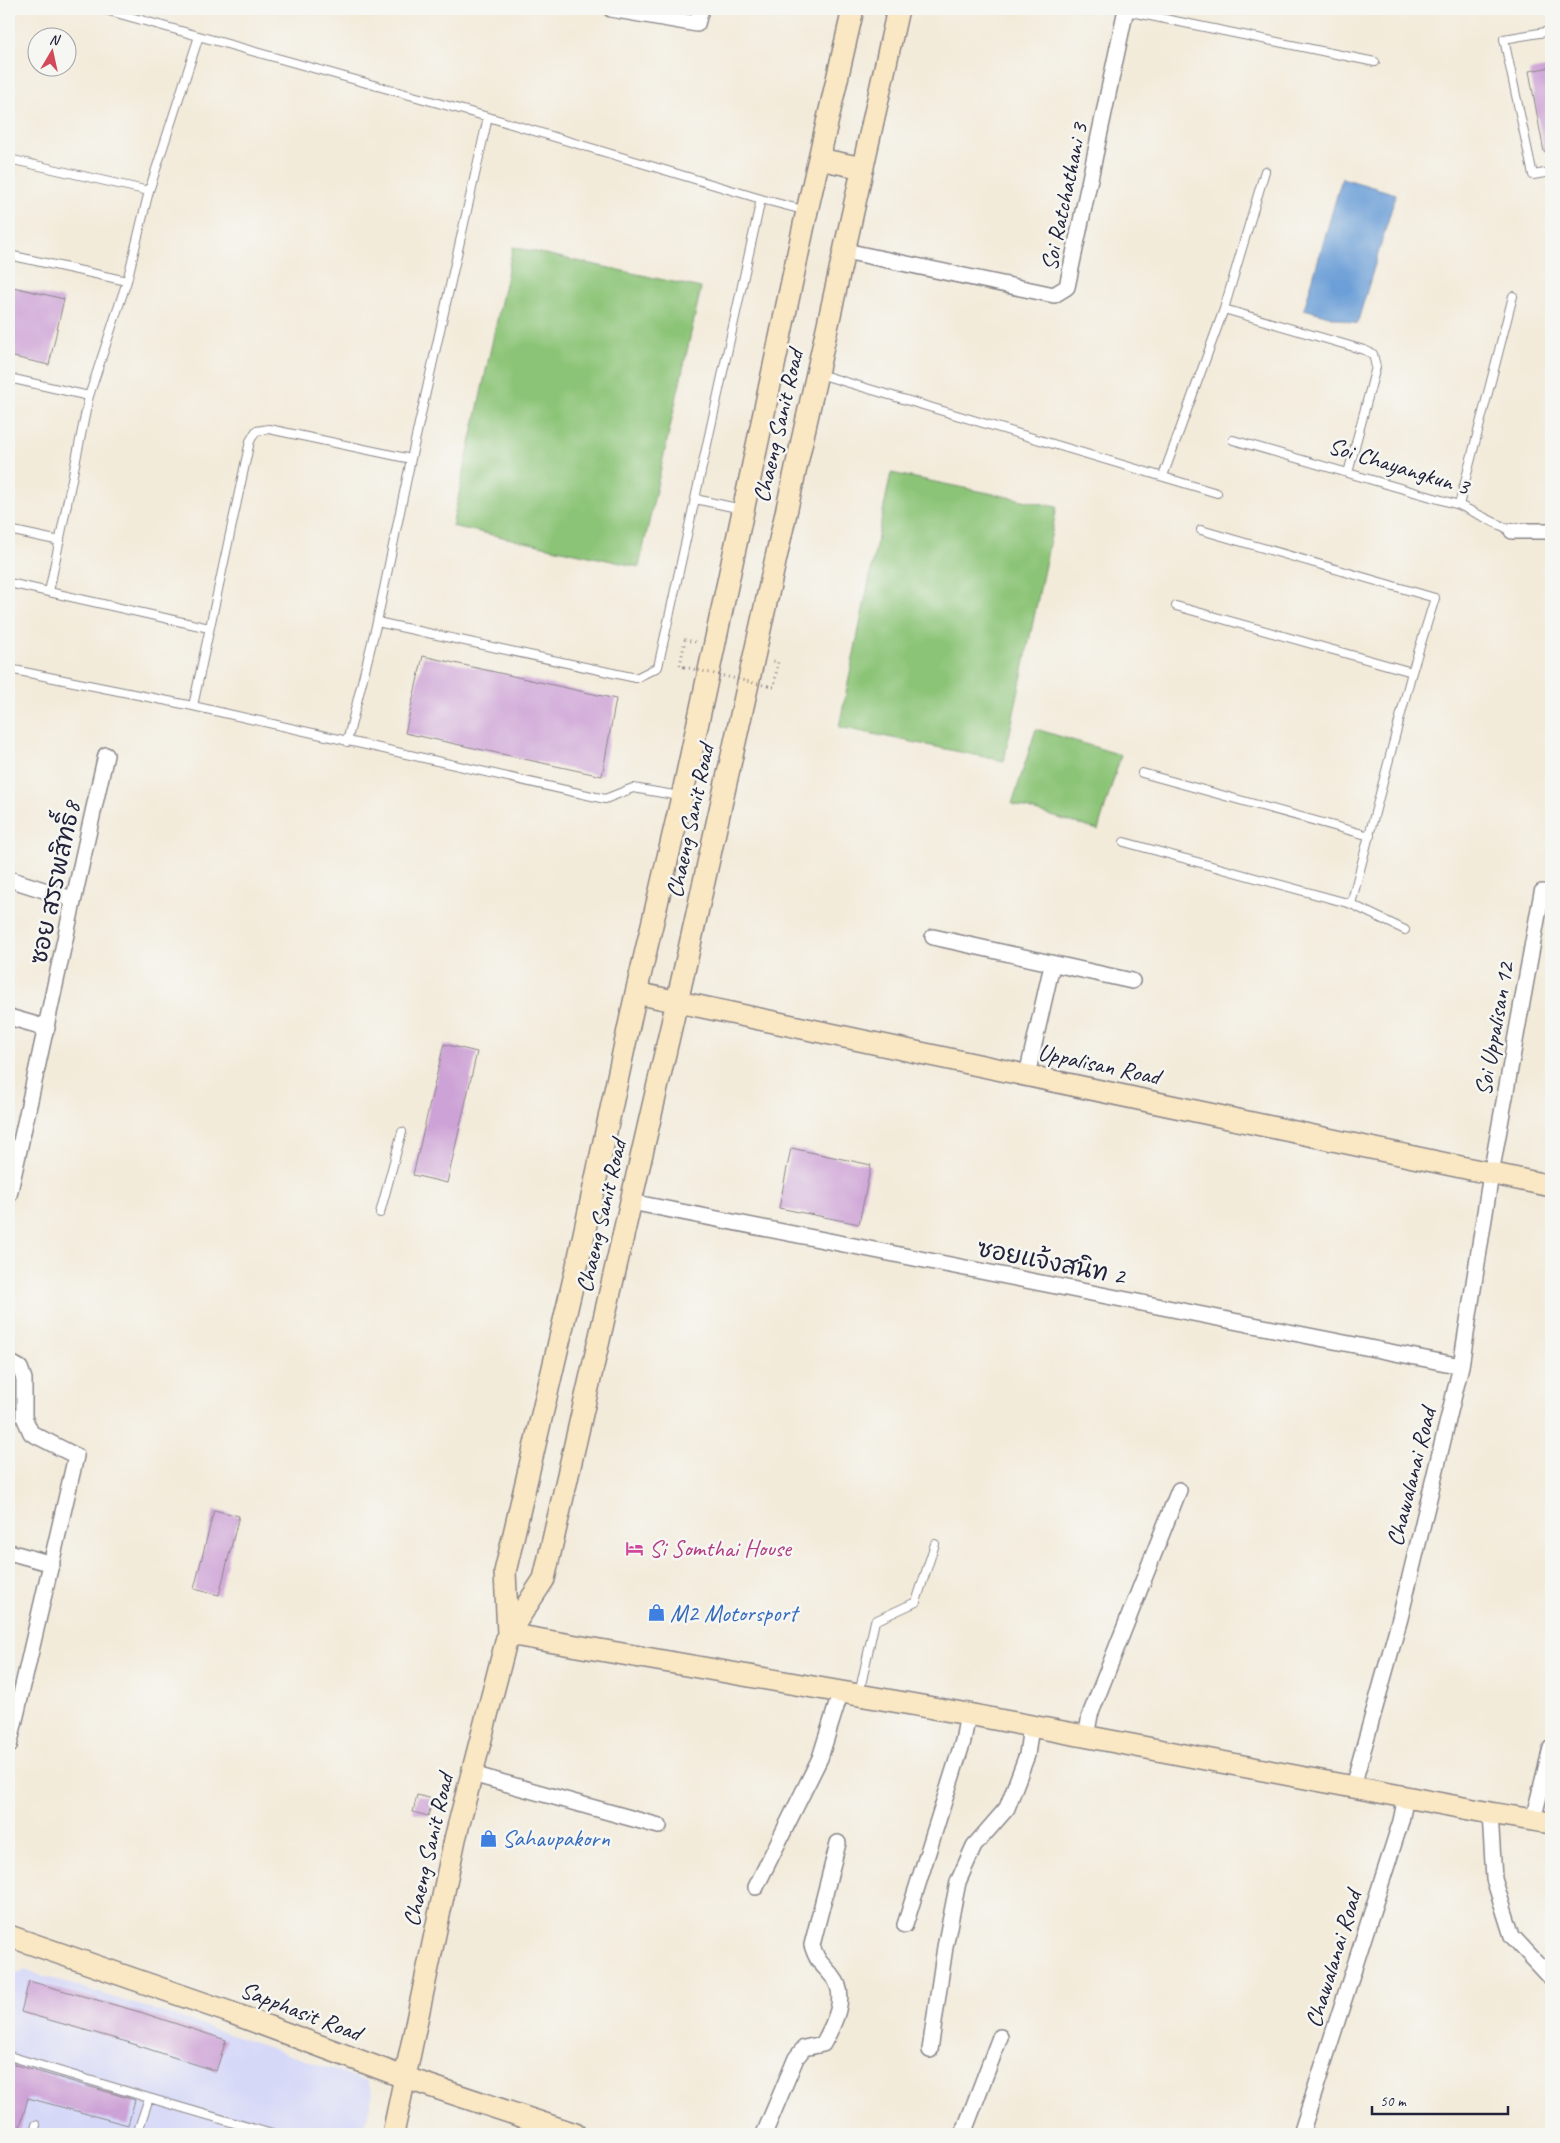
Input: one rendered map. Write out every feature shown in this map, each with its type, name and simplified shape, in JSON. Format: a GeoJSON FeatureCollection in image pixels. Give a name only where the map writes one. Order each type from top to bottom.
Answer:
{"type":"FeatureCollection","features":[{"type":"Feature","properties":{"kind":"main road","name":"Chaeng Sanit Road"},"geometry":{"type":"LineString","coordinates":[[394,2134],[455,1839],[508,1634],[505,1572],[682,797],[742,508],[853,9]]}},
{"type":"Feature","properties":{"kind":"main road","name":"Chaeng Sanit Road"},"geometry":{"type":"LineString","coordinates":[[508,1634],[544,1579],[631,1202],[898,9]]}},
{"type":"Feature","properties":{"kind":"main road"},"geometry":{"type":"LineString","coordinates":[[819,159],[863,168]]}},
{"type":"Feature","properties":{"kind":"main road","name":"Uppalisan Road"},"geometry":{"type":"LineString","coordinates":[[636,993],[1551,1186]]}},
{"type":"Feature","properties":{"kind":"main road"},"geometry":{"type":"LineString","coordinates":[[508,1634],[968,1714],[1490,1813],[1542,1821]]}},
{"type":"Feature","properties":{"kind":"main road","name":"Sapphasit Road"},"geometry":{"type":"LineString","coordinates":[[9,1936],[229,2012],[406,2078],[575,2134]]}},
{"type":"Feature","properties":{"kind":"street"},"geometry":{"type":"LineString","coordinates":[[611,9],[697,24],[700,9]]}},
{"type":"Feature","properties":{"kind":"street","name":"Soi Ratchathani 3"},"geometry":{"type":"LineString","coordinates":[[845,250],[1054,295],[1067,287],[1121,10]]}},
{"type":"Feature","properties":{"kind":"street","name":"Soi Chayangkun 3"},"geometry":{"type":"LineString","coordinates":[[1512,531],[1551,531]]}},
{"type":"Feature","properties":{"kind":"street","name":"ซอย สรรพสิทธิ์8"},"geometry":{"type":"LineString","coordinates":[[9,1195],[47,1028],[72,899],[106,755]]}},
{"type":"Feature","properties":{"kind":"street"},"geometry":{"type":"LineString","coordinates":[[9,879],[72,899]]}},
{"type":"Feature","properties":{"kind":"street","name":"Soi Uppalisan 12"},"geometry":{"type":"LineString","coordinates":[[1491,1174],[1542,892]]}},
{"type":"Feature","properties":{"kind":"street"},"geometry":{"type":"LineString","coordinates":[[933,937],[1052,965],[1132,981]]}},
{"type":"Feature","properties":{"kind":"street"},"geometry":{"type":"LineString","coordinates":[[1027,1075],[1052,965]]}},
{"type":"Feature","properties":{"kind":"street"},"geometry":{"type":"LineString","coordinates":[[9,1017],[47,1028]]}},
{"type":"Feature","properties":{"kind":"street","name":"Chawalanai Road"},"geometry":{"type":"LineString","coordinates":[[1353,1786],[1400,1618],[1461,1366],[1491,1174]]}},
{"type":"Feature","properties":{"kind":"street","name":"ซอยแจ้งสนิท 2"},"geometry":{"type":"LineString","coordinates":[[631,1202],[1461,1366]]}},
{"type":"Feature","properties":{"kind":"street"},"geometry":{"type":"LineString","coordinates":[[9,1362],[20,1368],[24,1379],[24,1418],[31,1433],[76,1456],[9,1746]]}},
{"type":"Feature","properties":{"kind":"street"},"geometry":{"type":"LineString","coordinates":[[1086,1737],[1090,1715],[1179,1490]]}},
{"type":"Feature","properties":{"kind":"street"},"geometry":{"type":"LineString","coordinates":[[9,1552],[52,1564]]}},
{"type":"Feature","properties":{"kind":"street"},"geometry":{"type":"LineString","coordinates":[[756,1887],[850,1693]]}},
{"type":"Feature","properties":{"kind":"street"},"geometry":{"type":"LineString","coordinates":[[905,1925],[963,1741],[968,1714]]}},
{"type":"Feature","properties":{"kind":"street"},"geometry":{"type":"LineString","coordinates":[[930,2050],[958,1882],[974,1846],[1007,1808],[1026,1755],[1031,1726]]}},
{"type":"Feature","properties":{"kind":"street"},"geometry":{"type":"LineString","coordinates":[[1542,1821],[1551,1748]]}},
{"type":"Feature","properties":{"kind":"street"},"geometry":{"type":"LineString","coordinates":[[472,1774],[659,1826]]}},
{"type":"Feature","properties":{"kind":"street","name":"Chawalanai Road"},"geometry":{"type":"LineString","coordinates":[[1302,2134],[1401,1821],[1406,1797]]}},
{"type":"Feature","properties":{"kind":"street"},"geometry":{"type":"LineString","coordinates":[[1490,1813],[1494,1878],[1512,1936],[1551,1978]]}},
{"type":"Feature","properties":{"kind":"street"},"geometry":{"type":"LineString","coordinates":[[764,2134],[796,2058],[804,2048],[823,2044],[835,2023],[840,1996],[835,1979],[817,1961],[812,1945],[838,1842]]}},
{"type":"Feature","properties":{"kind":"street"},"geometry":{"type":"LineString","coordinates":[[963,2134],[1000,2037]]}},
{"type":"Feature","properties":{"kind":"lane"},"geometry":{"type":"LineString","coordinates":[[102,9],[488,117],[807,211]]}},
{"type":"Feature","properties":{"kind":"lane"},"geometry":{"type":"LineString","coordinates":[[1121,10],[1375,62]]}},
{"type":"Feature","properties":{"kind":"lane"},"geometry":{"type":"LineString","coordinates":[[1551,31],[1504,39],[1533,176],[1551,172]]}},
{"type":"Feature","properties":{"kind":"lane"},"geometry":{"type":"LineString","coordinates":[[49,592],[89,396],[127,281],[149,191],[199,36]]}},
{"type":"Feature","properties":{"kind":"lane"},"geometry":{"type":"LineString","coordinates":[[348,742],[377,622],[411,459],[488,117]]}},
{"type":"Feature","properties":{"kind":"lane"},"geometry":{"type":"LineString","coordinates":[[9,159],[149,191]]}},
{"type":"Feature","properties":{"kind":"lane"},"geometry":{"type":"LineString","coordinates":[[1162,476],[1224,309],[1265,171]]}},
{"type":"Feature","properties":{"kind":"lane"},"geometry":{"type":"LineString","coordinates":[[377,622],[636,678],[658,667],[761,199]]}},
{"type":"Feature","properties":{"kind":"lane"},"geometry":{"type":"LineString","coordinates":[[9,255],[127,281]]}},
{"type":"Feature","properties":{"kind":"lane"},"geometry":{"type":"LineString","coordinates":[[1458,505],[1513,296]]}},
{"type":"Feature","properties":{"kind":"lane"},"geometry":{"type":"LineString","coordinates":[[1224,309],[1373,354],[1376,367],[1348,473]]}},
{"type":"Feature","properties":{"kind":"lane"},"geometry":{"type":"LineString","coordinates":[[817,373],[1217,492]]}},
{"type":"Feature","properties":{"kind":"lane"},"geometry":{"type":"LineString","coordinates":[[9,378],[89,396]]}},
{"type":"Feature","properties":{"kind":"lane"},"geometry":{"type":"LineString","coordinates":[[193,706],[250,441],[256,431],[269,429],[411,459]]}},
{"type":"Feature","properties":{"kind":"lane","name":"Soi Chayangkun 3"},"geometry":{"type":"LineString","coordinates":[[1233,440],[1458,505],[1512,531]]}},
{"type":"Feature","properties":{"kind":"lane"},"geometry":{"type":"LineString","coordinates":[[695,499],[742,508]]}},
{"type":"Feature","properties":{"kind":"lane"},"geometry":{"type":"LineString","coordinates":[[9,530],[60,541]]}},
{"type":"Feature","properties":{"kind":"lane"},"geometry":{"type":"LineString","coordinates":[[1200,530],[1435,598],[1412,672],[1352,904]]}},
{"type":"Feature","properties":{"kind":"lane"},"geometry":{"type":"LineString","coordinates":[[9,583],[209,628]]}},
{"type":"Feature","properties":{"kind":"lane"},"geometry":{"type":"LineString","coordinates":[[1176,606],[1412,672]]}},
{"type":"Feature","properties":{"kind":"lane"},"geometry":{"type":"LineString","coordinates":[[9,669],[193,706],[605,799],[633,788],[682,797]]}},
{"type":"Feature","properties":{"kind":"lane"},"geometry":{"type":"LineString","coordinates":[[1142,773],[1370,836]]}},
{"type":"Feature","properties":{"kind":"lane"},"geometry":{"type":"LineString","coordinates":[[1124,842],[1352,904],[1404,930]]}},
{"type":"Feature","properties":{"kind":"lane"},"geometry":{"type":"LineString","coordinates":[[380,1212],[402,1132]]}},
{"type":"Feature","properties":{"kind":"lane"},"geometry":{"type":"LineString","coordinates":[[850,1693],[875,1621],[916,1602],[935,1544]]}},
{"type":"Feature","properties":{"kind":"lane"},"geometry":{"type":"LineString","coordinates":[[9,2056],[272,2134]]}},
{"type":"Feature","properties":{"kind":"lane"},"geometry":{"type":"LineString","coordinates":[[137,2134],[149,2098]]}},
{"type":"Feature","properties":{"kind":"lane"},"geometry":{"type":"LineString","coordinates":[[34,2134],[36,2125]]}},
{"type":"Feature","properties":{"kind":"path"},"geometry":{"type":"LineString","coordinates":[[685,640],[680,666],[684,667],[774,687],[778,662]]}},
{"type":"Feature","properties":{"kind":"shaded area"},"geometry":{"type":"Polygon","coordinates":[[[9,1970],[20,1973],[24,1970],[190,2021],[367,2081],[373,2093],[363,2134],[9,2134],[9,1970]]]}},
{"type":"Feature","properties":{"kind":"green space"},"geometry":{"type":"Polygon","coordinates":[[[513,247],[701,288],[639,567],[452,526],[513,247]]]}},
{"type":"Feature","properties":{"kind":"green space"},"geometry":{"type":"Polygon","coordinates":[[[891,473],[1057,507],[1004,761],[839,727],[891,473]]]}},
{"type":"Feature","properties":{"kind":"green space"},"geometry":{"type":"Polygon","coordinates":[[[1036,729],[1121,755],[1098,830],[1012,804],[1036,729]]]}},
{"type":"Feature","properties":{"kind":"water"},"geometry":{"type":"Polygon","coordinates":[[[1342,178],[1396,194],[1357,324],[1304,309],[1342,178]]]}},
{"type":"Feature","properties":{"kind":"building"},"geometry":{"type":"Polygon","coordinates":[[[1551,67],[1551,151],[1544,152],[1529,71],[1551,67]]]}},
{"type":"Feature","properties":{"kind":"building"},"geometry":{"type":"Polygon","coordinates":[[[9,286],[64,299],[49,365],[9,356],[9,286]]]}},
{"type":"Feature","properties":{"kind":"building"},"geometry":{"type":"Polygon","coordinates":[[[423,656],[616,699],[602,776],[405,733],[423,656]]]}},
{"type":"Feature","properties":{"kind":"building"},"geometry":{"type":"Polygon","coordinates":[[[444,1044],[477,1052],[447,1183],[413,1175],[444,1044]]]}},
{"type":"Feature","properties":{"kind":"building"},"geometry":{"type":"Polygon","coordinates":[[[791,1148],[871,1165],[859,1224],[779,1208],[791,1148]]]}},
{"type":"Feature","properties":{"kind":"building"},"geometry":{"type":"Polygon","coordinates":[[[214,1510],[239,1516],[219,1595],[194,1589],[214,1510]]]}},
{"type":"Feature","properties":{"kind":"building"},"geometry":{"type":"Polygon","coordinates":[[[417,1795],[433,1799],[428,1816],[413,1812],[417,1795]]]}},
{"type":"Feature","properties":{"kind":"building"},"geometry":{"type":"Polygon","coordinates":[[[29,1981],[140,2012],[226,2040],[216,2071],[127,2042],[21,2012],[29,1981]]]}},
{"type":"Feature","properties":{"kind":"building"},"geometry":{"type":"Polygon","coordinates":[[[9,2063],[135,2100],[128,2125],[28,2098],[18,2134],[9,2134],[9,2063]]]}},
{"type":"Feature","properties":{"kind":"place","name":"Si Somthai House"},"geometry":{"type":"Point","coordinates":[635,1548]}},
{"type":"Feature","properties":{"kind":"place","name":"M2 Motorsport"},"geometry":{"type":"Point","coordinates":[656,1613]}},
{"type":"Feature","properties":{"kind":"place","name":"Sahaupakorn"},"geometry":{"type":"Point","coordinates":[488,1838]}}]}
